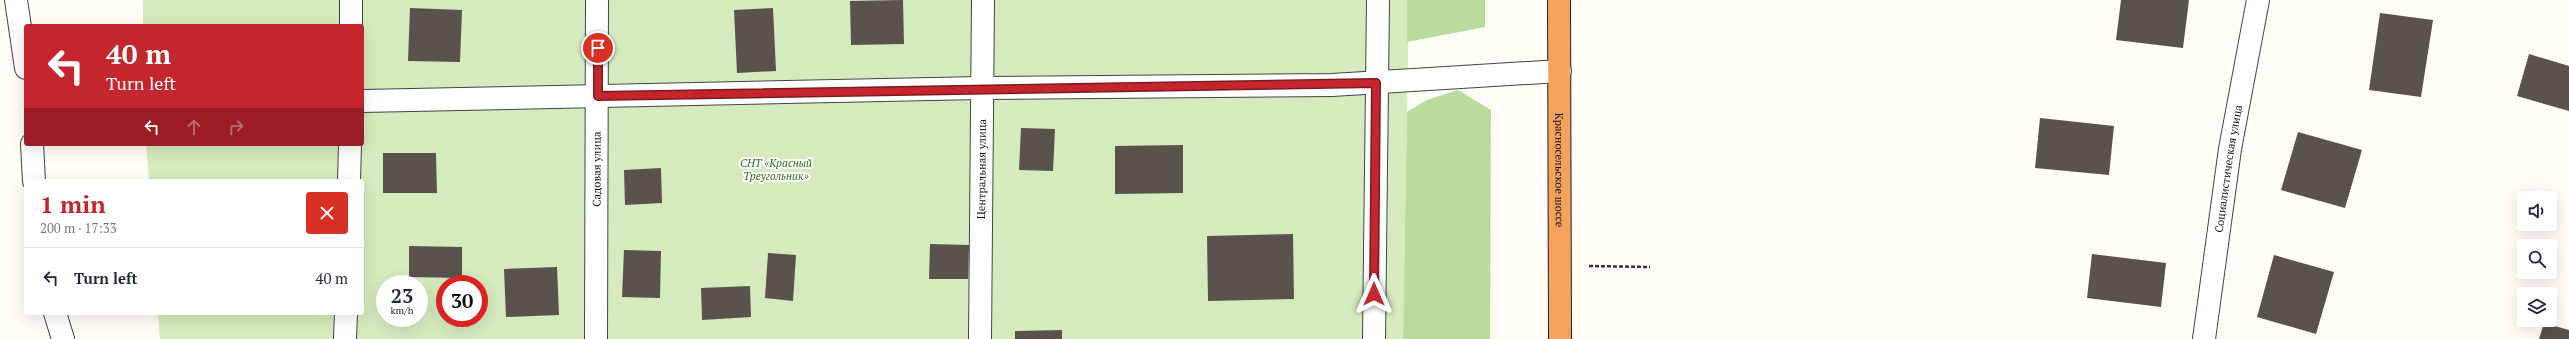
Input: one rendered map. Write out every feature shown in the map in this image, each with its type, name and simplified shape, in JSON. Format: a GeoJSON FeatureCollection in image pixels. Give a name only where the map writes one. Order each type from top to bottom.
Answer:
{"type":"FeatureCollection","features":[{"type":"Feature","properties":{"kind":"highway","name":"Красносельское шоссе"},"geometry":{"type":"LineString","coordinates":[[1560,0],[1560,339]]}},
{"type":"Feature","properties":{"kind":"street"},"geometry":{"type":"LineString","coordinates":[[16,0],[24,54]]}},
{"type":"Feature","properties":{"kind":"street"},"geometry":{"type":"LineString","coordinates":[[351,0],[351,24]]}},
{"type":"Feature","properties":{"kind":"street","name":"Садовая улица"},"geometry":{"type":"LineString","coordinates":[[596,339],[598,96],[597,0]]}},
{"type":"Feature","properties":{"kind":"street","name":"Центральная улица"},"geometry":{"type":"LineString","coordinates":[[980,339],[980,88],[983,0]]}},
{"type":"Feature","properties":{"kind":"street"},"geometry":{"type":"LineString","coordinates":[[1374,339],[1378,0]]}},
{"type":"Feature","properties":{"kind":"street","name":"Социалистическая улица"},"geometry":{"type":"LineString","coordinates":[[2204,339],[2230,149],[2258,0]]}},
{"type":"Feature","properties":{"kind":"street"},"geometry":{"type":"LineString","coordinates":[[364,101],[980,88],[1376,83],[1560,71]]}},
{"type":"Feature","properties":{"kind":"street"},"geometry":{"type":"LineString","coordinates":[[32,146],[34,179]]}},
{"type":"Feature","properties":{"kind":"street"},"geometry":{"type":"LineString","coordinates":[[349,179],[350,146]]}},
{"type":"Feature","properties":{"kind":"street"},"geometry":{"type":"LineString","coordinates":[[56,315],[63,339]]}},
{"type":"Feature","properties":{"kind":"street"},"geometry":{"type":"LineString","coordinates":[[345,339],[346,315]]}},
{"type":"Feature","properties":{"kind":"path"},"geometry":{"type":"LineString","coordinates":[[1560,265],[1650,267]]}},
{"type":"Feature","properties":{"kind":"green space","name":"СНТ «Красный Треугольник»"},"geometry":{"type":"Polygon","coordinates":[[[143,0],[1409,0],[1403,339],[160,339],[158,315],[364,315],[364,179],[149,179],[146,146],[364,146],[364,24],[143,24],[143,0]]]}},
{"type":"Feature","properties":{"kind":"green space"},"geometry":{"type":"Polygon","coordinates":[[[1407,0],[1485,0],[1485,27],[1407,42],[1407,0]]]}},
{"type":"Feature","properties":{"kind":"green space"},"geometry":{"type":"Polygon","coordinates":[[[1458,90],[1491,110],[1490,339],[1403,339],[1407,112],[1427,100],[1458,90]]]}},
{"type":"Feature","properties":{"kind":"building"},"geometry":{"type":"Polygon","coordinates":[[[903,0],[904,44],[851,45],[850,1],[903,0]]]}},
{"type":"Feature","properties":{"kind":"building"},"geometry":{"type":"Polygon","coordinates":[[[2121,0],[2189,0],[2183,48],[2116,40],[2121,0]]]}},
{"type":"Feature","properties":{"kind":"building"},"geometry":{"type":"Polygon","coordinates":[[[410,8],[462,10],[460,62],[408,61],[410,8]]]}},
{"type":"Feature","properties":{"kind":"building"},"geometry":{"type":"Polygon","coordinates":[[[773,8],[776,71],[737,73],[734,10],[773,8]]]}},
{"type":"Feature","properties":{"kind":"building"},"geometry":{"type":"Polygon","coordinates":[[[2380,13],[2433,20],[2421,97],[2369,90],[2380,13]]]}},
{"type":"Feature","properties":{"kind":"building"},"geometry":{"type":"Polygon","coordinates":[[[2529,54],[2569,66],[2569,111],[2517,96],[2529,54]]]}},
{"type":"Feature","properties":{"kind":"building"},"geometry":{"type":"Polygon","coordinates":[[[2040,118],[2114,126],[2109,175],[2035,168],[2040,118]]]}},
{"type":"Feature","properties":{"kind":"building"},"geometry":{"type":"Polygon","coordinates":[[[1021,128],[1055,129],[1053,171],[1019,170],[1021,128]]]}},
{"type":"Feature","properties":{"kind":"building"},"geometry":{"type":"Polygon","coordinates":[[[2298,132],[2362,150],[2345,208],[2281,190],[2298,132]]]}},
{"type":"Feature","properties":{"kind":"building"},"geometry":{"type":"Polygon","coordinates":[[[1183,145],[1183,193],[1115,194],[1115,146],[1183,145]]]}},
{"type":"Feature","properties":{"kind":"building"},"geometry":{"type":"Polygon","coordinates":[[[383,153],[436,153],[437,193],[383,193],[383,153]]]}},
{"type":"Feature","properties":{"kind":"building"},"geometry":{"type":"Polygon","coordinates":[[[661,168],[662,203],[625,205],[624,170],[661,168]]]}},
{"type":"Feature","properties":{"kind":"building"},"geometry":{"type":"Polygon","coordinates":[[[1293,234],[1294,299],[1208,301],[1207,236],[1293,234]]]}},
{"type":"Feature","properties":{"kind":"building"},"geometry":{"type":"Polygon","coordinates":[[[930,244],[969,245],[968,279],[929,279],[930,244]]]}},
{"type":"Feature","properties":{"kind":"building"},"geometry":{"type":"Polygon","coordinates":[[[409,246],[462,247],[462,275],[436,275],[436,278],[428,277],[428,275],[409,275],[409,246]]]}},
{"type":"Feature","properties":{"kind":"building"},"geometry":{"type":"Polygon","coordinates":[[[624,250],[661,251],[660,298],[622,297],[624,250]]]}},
{"type":"Feature","properties":{"kind":"building"},"geometry":{"type":"Polygon","coordinates":[[[768,253],[796,255],[793,301],[765,298],[768,253]]]}},
{"type":"Feature","properties":{"kind":"building"},"geometry":{"type":"Polygon","coordinates":[[[2092,254],[2166,263],[2161,307],[2087,298],[2092,254]]]}},
{"type":"Feature","properties":{"kind":"building"},"geometry":{"type":"Polygon","coordinates":[[[2274,255],[2334,272],[2316,334],[2257,317],[2274,255]]]}},
{"type":"Feature","properties":{"kind":"building"},"geometry":{"type":"Polygon","coordinates":[[[557,267],[559,315],[506,317],[504,269],[557,267]]]}},
{"type":"Feature","properties":{"kind":"building"},"geometry":{"type":"Polygon","coordinates":[[[750,286],[751,317],[702,320],[701,288],[750,286]]]}},
{"type":"Feature","properties":{"kind":"building"},"geometry":{"type":"Polygon","coordinates":[[[2543,327],[2557,327],[2569,330],[2569,339],[2539,339],[2543,327]]]}},
{"type":"Feature","properties":{"kind":"building"},"geometry":{"type":"Polygon","coordinates":[[[1062,330],[1062,339],[1015,339],[1015,331],[1062,330]]]}},
{"type":"Feature","properties":{"kind":"route"},"geometry":{"type":"LineString","coordinates":[[598,48],[598,96],[980,88],[1332,85],[1376,83],[1374,294]]}}]}
